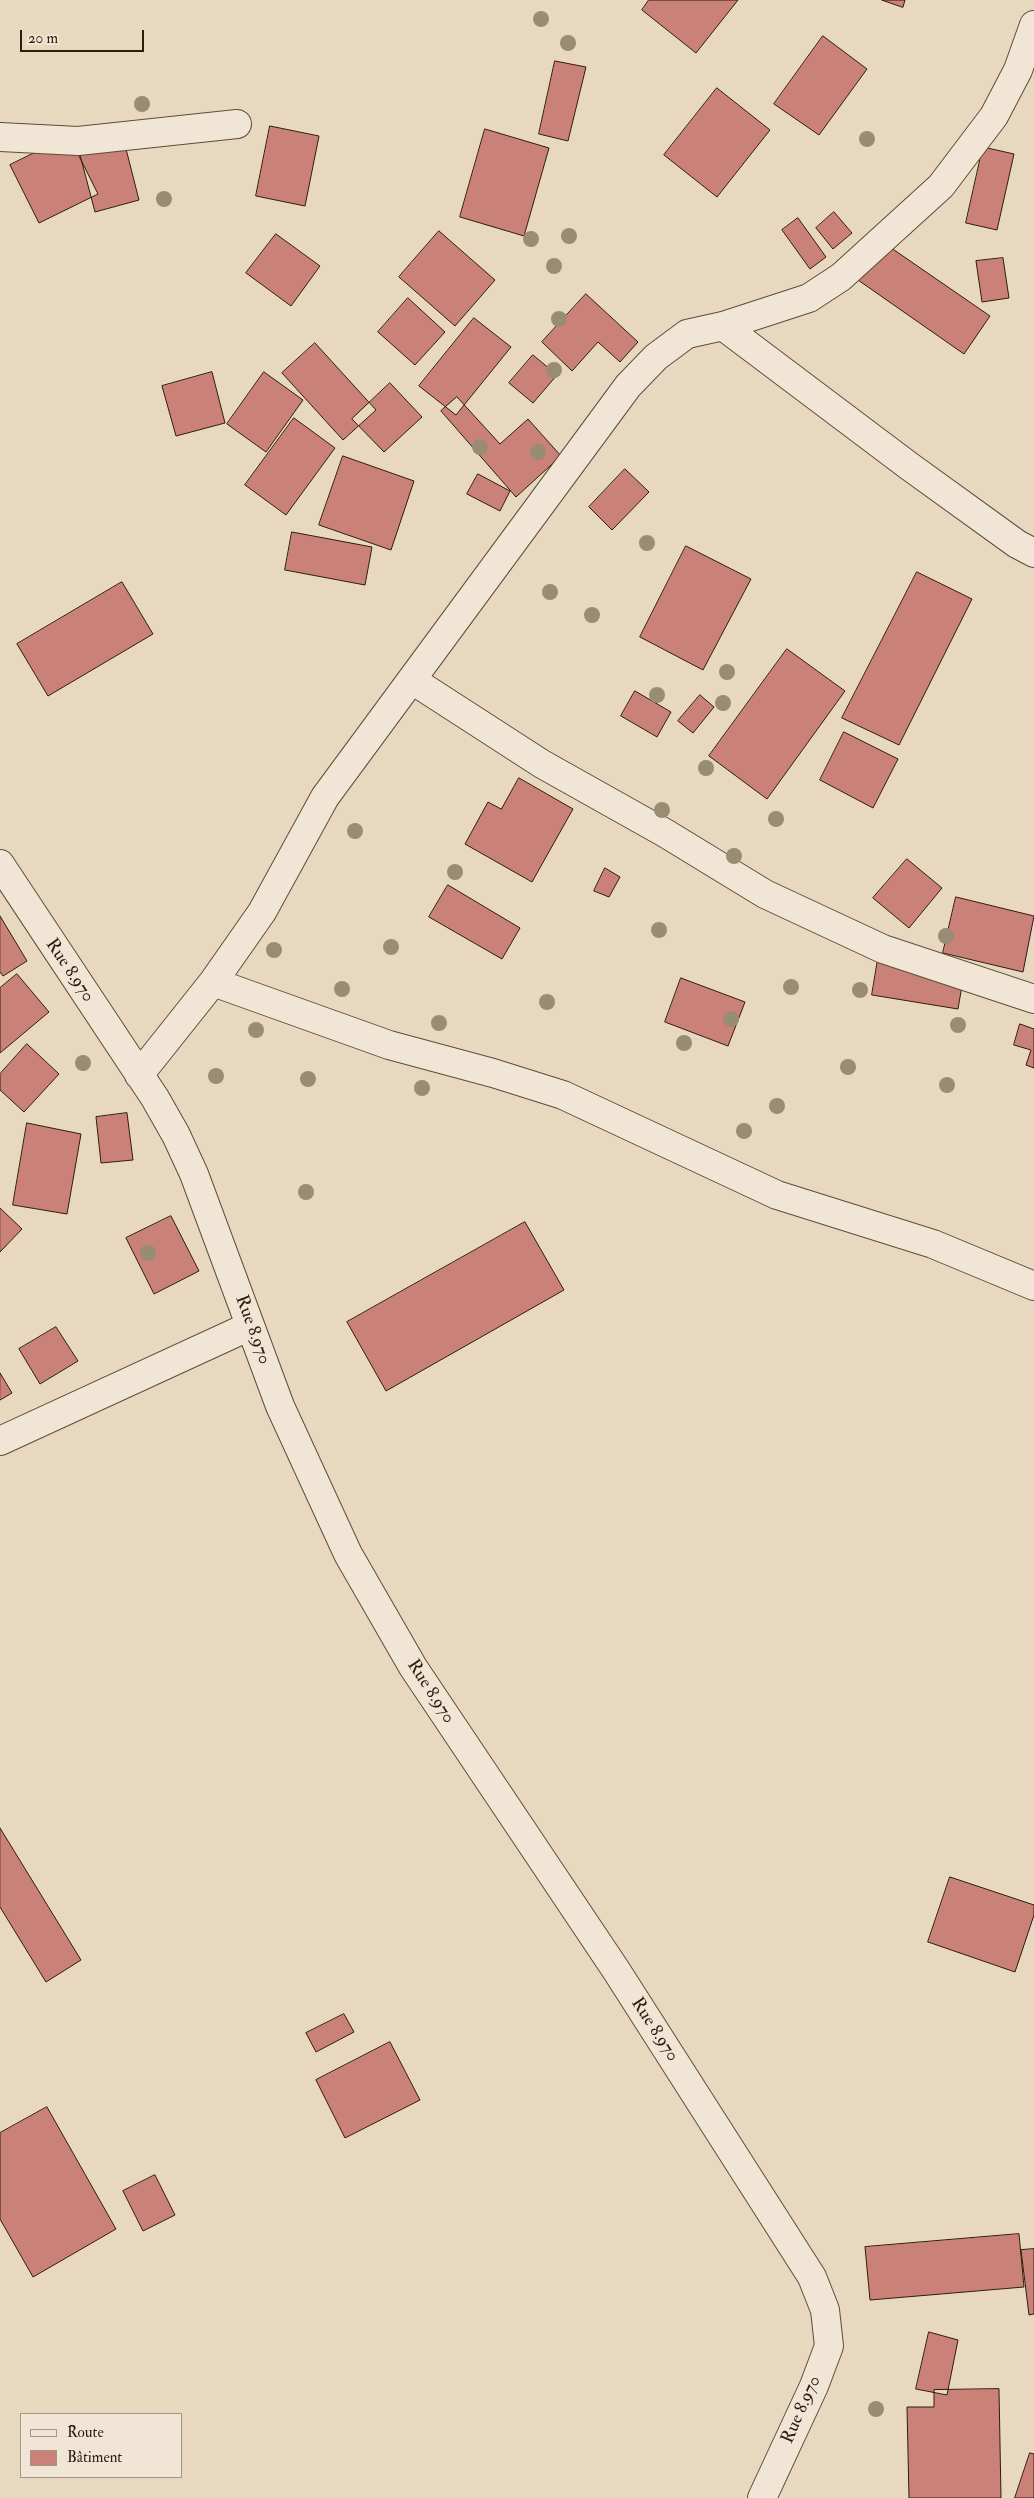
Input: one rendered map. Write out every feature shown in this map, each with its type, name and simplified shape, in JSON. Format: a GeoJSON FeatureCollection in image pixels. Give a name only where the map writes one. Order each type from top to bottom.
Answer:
{"type":"FeatureCollection","features":[{"type":"Feature","properties":{"kind":"street"},"geometry":{"type":"LineString","coordinates":[[139,1075],[213,982],[262,912],[325,796],[628,386],[656,357],[687,334],[722,326],[809,298],[841,277],[941,186],[994,116],[1018,70],[1034,25]]}},
{"type":"Feature","properties":{"kind":"street"},"geometry":{"type":"LineString","coordinates":[[0,137],[78,141],[237,124]]}},
{"type":"Feature","properties":{"kind":"street"},"geometry":{"type":"LineString","coordinates":[[722,326],[908,466],[1017,544],[1034,553]]}},
{"type":"Feature","properties":{"kind":"street"},"geometry":{"type":"LineString","coordinates":[[412,680],[542,764],[665,833],[765,894],[883,949],[1034,999]]}},
{"type":"Feature","properties":{"kind":"street","name":"Rue 8.970"},"geometry":{"type":"LineString","coordinates":[[0,864],[139,1075],[176,1135],[194,1174],[280,1406],[348,1554],[413,1667],[616,1970],[812,2277],[825,2310],[829,2346],[814,2386],[762,2498]]}},
{"type":"Feature","properties":{"kind":"street"},"geometry":{"type":"LineString","coordinates":[[213,982],[389,1046],[492,1073],[563,1095],[777,1195],[933,1244],[1034,1286]]}},
{"type":"Feature","properties":{"kind":"street"},"geometry":{"type":"LineString","coordinates":[[0,1441],[250,1326]]}},
{"type":"Feature","properties":{"kind":"building"},"geometry":{"type":"Polygon","coordinates":[[[649,0],[738,0],[696,53],[642,10],[649,0]]]}},
{"type":"Feature","properties":{"kind":"building"},"geometry":{"type":"Polygon","coordinates":[[[882,0],[905,0],[903,7],[882,0]]]}},
{"type":"Feature","properties":{"kind":"building"},"geometry":{"type":"Polygon","coordinates":[[[823,36],[867,69],[819,135],[774,104],[823,36]]]}},
{"type":"Feature","properties":{"kind":"building"},"geometry":{"type":"Polygon","coordinates":[[[555,61],[586,67],[568,141],[539,134],[555,61]]]}},
{"type":"Feature","properties":{"kind":"building"},"geometry":{"type":"Polygon","coordinates":[[[717,88],[770,130],[717,197],[664,155],[717,88]]]}},
{"type":"Feature","properties":{"kind":"building"},"geometry":{"type":"Polygon","coordinates":[[[270,126],[319,136],[305,206],[256,196],[270,126]]]}},
{"type":"Feature","properties":{"kind":"building"},"geometry":{"type":"Polygon","coordinates":[[[485,129],[549,148],[524,236],[460,217],[485,129]]]}},
{"type":"Feature","properties":{"kind":"building"},"geometry":{"type":"Polygon","coordinates":[[[69,136],[98,194],[39,223],[10,165],[69,136]]]}},
{"type":"Feature","properties":{"kind":"building"},"geometry":{"type":"Polygon","coordinates":[[[124,141],[139,200],[95,212],[79,151],[124,141]]]}},
{"type":"Feature","properties":{"kind":"building"},"geometry":{"type":"Polygon","coordinates":[[[983,147],[1014,154],[997,230],[966,223],[983,147]]]}},
{"type":"Feature","properties":{"kind":"building"},"geometry":{"type":"Polygon","coordinates":[[[834,212],[852,233],[833,249],[816,228],[834,212]]]}},
{"type":"Feature","properties":{"kind":"building"},"geometry":{"type":"Polygon","coordinates":[[[798,218],[826,257],[810,269],[782,230],[798,218]]]}},
{"type":"Feature","properties":{"kind":"building"},"geometry":{"type":"Polygon","coordinates":[[[439,231],[495,280],[455,326],[399,277],[439,231]]]}},
{"type":"Feature","properties":{"kind":"building"},"geometry":{"type":"Polygon","coordinates":[[[276,234],[320,266],[291,306],[246,273],[276,234]]]}},
{"type":"Feature","properties":{"kind":"building"},"geometry":{"type":"Polygon","coordinates":[[[884,243],[990,316],[964,354],[858,280],[884,243]]]}},
{"type":"Feature","properties":{"kind":"building"},"geometry":{"type":"Polygon","coordinates":[[[1003,258],[1009,298],[982,302],[976,261],[1003,258]]]}},
{"type":"Feature","properties":{"kind":"building"},"geometry":{"type":"Polygon","coordinates":[[[586,294],[638,342],[620,362],[598,342],[572,371],[542,342],[586,294]]]}},
{"type":"Feature","properties":{"kind":"building"},"geometry":{"type":"Polygon","coordinates":[[[408,298],[445,332],[415,365],[378,332],[408,298]]]}},
{"type":"Feature","properties":{"kind":"building"},"geometry":{"type":"Polygon","coordinates":[[[474,318],[511,347],[456,415],[419,386],[474,318]]]}},
{"type":"Feature","properties":{"kind":"building"},"geometry":{"type":"Polygon","coordinates":[[[315,343],[376,410],[343,440],[282,373],[315,343]]]}},
{"type":"Feature","properties":{"kind":"building"},"geometry":{"type":"Polygon","coordinates":[[[533,355],[557,375],[533,403],[509,383],[533,355]]]}},
{"type":"Feature","properties":{"kind":"building"},"geometry":{"type":"Polygon","coordinates":[[[212,372],[225,423],[176,436],[162,386],[212,372]]]}},
{"type":"Feature","properties":{"kind":"building"},"geometry":{"type":"Polygon","coordinates":[[[264,372],[303,400],[266,452],[227,424],[264,372]]]}},
{"type":"Feature","properties":{"kind":"building"},"geometry":{"type":"Polygon","coordinates":[[[390,383],[422,417],[384,452],[352,419],[390,383]]]}},
{"type":"Feature","properties":{"kind":"building"},"geometry":{"type":"Polygon","coordinates":[[[457,397],[500,444],[528,419],[561,456],[516,497],[441,411],[457,397]]]}},
{"type":"Feature","properties":{"kind":"building"},"geometry":{"type":"Polygon","coordinates":[[[294,418],[335,448],[286,515],[245,485],[294,418]]]}},
{"type":"Feature","properties":{"kind":"building"},"geometry":{"type":"Polygon","coordinates":[[[343,456],[414,481],[391,550],[319,525],[343,456]]]}},
{"type":"Feature","properties":{"kind":"building"},"geometry":{"type":"Polygon","coordinates":[[[625,469],[649,492],[612,530],[589,507],[625,469]]]}},
{"type":"Feature","properties":{"kind":"building"},"geometry":{"type":"Polygon","coordinates":[[[478,474],[510,491],[500,511],[467,494],[478,474]]]}},
{"type":"Feature","properties":{"kind":"building"},"geometry":{"type":"Polygon","coordinates":[[[292,532],[372,547],[365,585],[285,570],[292,532]]]}},
{"type":"Feature","properties":{"kind":"building"},"geometry":{"type":"Polygon","coordinates":[[[686,546],[751,579],[703,670],[640,637],[686,546]]]}},
{"type":"Feature","properties":{"kind":"building"},"geometry":{"type":"Polygon","coordinates":[[[917,572],[972,599],[899,745],[842,718],[917,572]]]}},
{"type":"Feature","properties":{"kind":"building"},"geometry":{"type":"Polygon","coordinates":[[[122,582],[153,634],[48,696],[17,644],[122,582]]]}},
{"type":"Feature","properties":{"kind":"building"},"geometry":{"type":"Polygon","coordinates":[[[787,649],[845,691],[767,799],[709,756],[787,649]]]}},
{"type":"Feature","properties":{"kind":"building"},"geometry":{"type":"Polygon","coordinates":[[[635,691],[671,712],[657,737],[621,716],[635,691]]]}},
{"type":"Feature","properties":{"kind":"building"},"geometry":{"type":"Polygon","coordinates":[[[700,695],[714,707],[693,733],[678,721],[700,695]]]}},
{"type":"Feature","properties":{"kind":"building"},"geometry":{"type":"Polygon","coordinates":[[[844,732],[898,759],[873,808],[820,780],[844,732]]]}},
{"type":"Feature","properties":{"kind":"building"},"geometry":{"type":"Polygon","coordinates":[[[519,778],[573,809],[532,882],[465,844],[488,802],[501,809],[519,778]]]}},
{"type":"Feature","properties":{"kind":"building"},"geometry":{"type":"Polygon","coordinates":[[[907,859],[942,888],[909,928],[873,898],[907,859]]]}},
{"type":"Feature","properties":{"kind":"building"},"geometry":{"type":"Polygon","coordinates":[[[605,868],[620,877],[609,897],[594,891],[605,868]]]}},
{"type":"Feature","properties":{"kind":"building"},"geometry":{"type":"Polygon","coordinates":[[[448,885],[520,928],[502,959],[429,917],[448,885]]]}},
{"type":"Feature","properties":{"kind":"building"},"geometry":{"type":"Polygon","coordinates":[[[956,897],[1034,916],[1023,972],[943,953],[956,897]]]}},
{"type":"Feature","properties":{"kind":"building"},"geometry":{"type":"Polygon","coordinates":[[[0,916],[27,961],[3,976],[0,972],[0,916]]]}},
{"type":"Feature","properties":{"kind":"building"},"geometry":{"type":"Polygon","coordinates":[[[879,953],[965,968],[958,1009],[872,995],[879,953]]]}},
{"type":"Feature","properties":{"kind":"building"},"geometry":{"type":"Polygon","coordinates":[[[17,974],[49,1012],[0,1053],[0,988],[17,974]]]}},
{"type":"Feature","properties":{"kind":"building"},"geometry":{"type":"Polygon","coordinates":[[[681,978],[745,1002],[728,1046],[665,1022],[681,978]]]}},
{"type":"Feature","properties":{"kind":"building"},"geometry":{"type":"Polygon","coordinates":[[[1020,1024],[1034,1029],[1034,1068],[1026,1065],[1031,1050],[1014,1045],[1020,1024]]]}},
{"type":"Feature","properties":{"kind":"building"},"geometry":{"type":"Polygon","coordinates":[[[27,1044],[59,1074],[24,1112],[0,1090],[0,1074],[27,1044]]]}},
{"type":"Feature","properties":{"kind":"building"},"geometry":{"type":"Polygon","coordinates":[[[127,1113],[133,1160],[101,1163],[96,1117],[127,1113]]]}},
{"type":"Feature","properties":{"kind":"building"},"geometry":{"type":"Polygon","coordinates":[[[27,1123],[81,1134],[67,1214],[13,1205],[27,1123]]]}},
{"type":"Feature","properties":{"kind":"building"},"geometry":{"type":"Polygon","coordinates":[[[0,1208],[22,1229],[0,1252],[0,1208]]]}},
{"type":"Feature","properties":{"kind":"building"},"geometry":{"type":"Polygon","coordinates":[[[171,1216],[199,1271],[154,1294],[126,1238],[171,1216]]]}},
{"type":"Feature","properties":{"kind":"building"},"geometry":{"type":"Polygon","coordinates":[[[525,1222],[564,1290],[386,1391],[347,1322],[525,1222]]]}},
{"type":"Feature","properties":{"kind":"building"},"geometry":{"type":"Polygon","coordinates":[[[56,1327],[78,1361],[40,1384],[19,1349],[56,1327]]]}},
{"type":"Feature","properties":{"kind":"building"},"geometry":{"type":"Polygon","coordinates":[[[0,1373],[12,1393],[0,1400],[0,1373]]]}},
{"type":"Feature","properties":{"kind":"building"},"geometry":{"type":"Polygon","coordinates":[[[0,1828],[81,1960],[46,1982],[0,1907],[0,1828]]]}},
{"type":"Feature","properties":{"kind":"building"},"geometry":{"type":"Polygon","coordinates":[[[950,1877],[1034,1905],[1034,1915],[1015,1972],[928,1942],[950,1877]]]}},
{"type":"Feature","properties":{"kind":"building"},"geometry":{"type":"Polygon","coordinates":[[[344,2014],[354,2032],[316,2052],[306,2033],[344,2014]]]}},
{"type":"Feature","properties":{"kind":"building"},"geometry":{"type":"Polygon","coordinates":[[[390,2042],[420,2100],[345,2138],[316,2080],[390,2042]]]}},
{"type":"Feature","properties":{"kind":"building"},"geometry":{"type":"Polygon","coordinates":[[[47,2107],[116,2229],[33,2277],[0,2219],[0,2133],[47,2107]]]}},
{"type":"Feature","properties":{"kind":"building"},"geometry":{"type":"Polygon","coordinates":[[[155,2175],[175,2215],[143,2231],[123,2191],[155,2175]]]}},
{"type":"Feature","properties":{"kind":"building"},"geometry":{"type":"Polygon","coordinates":[[[1019,2234],[1024,2287],[870,2300],[865,2247],[1019,2234]]]}},
{"type":"Feature","properties":{"kind":"building"},"geometry":{"type":"Polygon","coordinates":[[[1034,2249],[1034,2314],[1029,2315],[1021,2250],[1034,2249]]]}},
{"type":"Feature","properties":{"kind":"building"},"geometry":{"type":"Polygon","coordinates":[[[929,2332],[958,2340],[947,2395],[916,2389],[929,2332]]]}},
{"type":"Feature","properties":{"kind":"building"},"geometry":{"type":"Polygon","coordinates":[[[999,2389],[1001,2498],[909,2498],[907,2407],[934,2407],[934,2390],[999,2389]]]}},
{"type":"Feature","properties":{"kind":"building"},"geometry":{"type":"Polygon","coordinates":[[[1030,2453],[1034,2454],[1034,2498],[1015,2498],[1030,2453]]]}}]}
